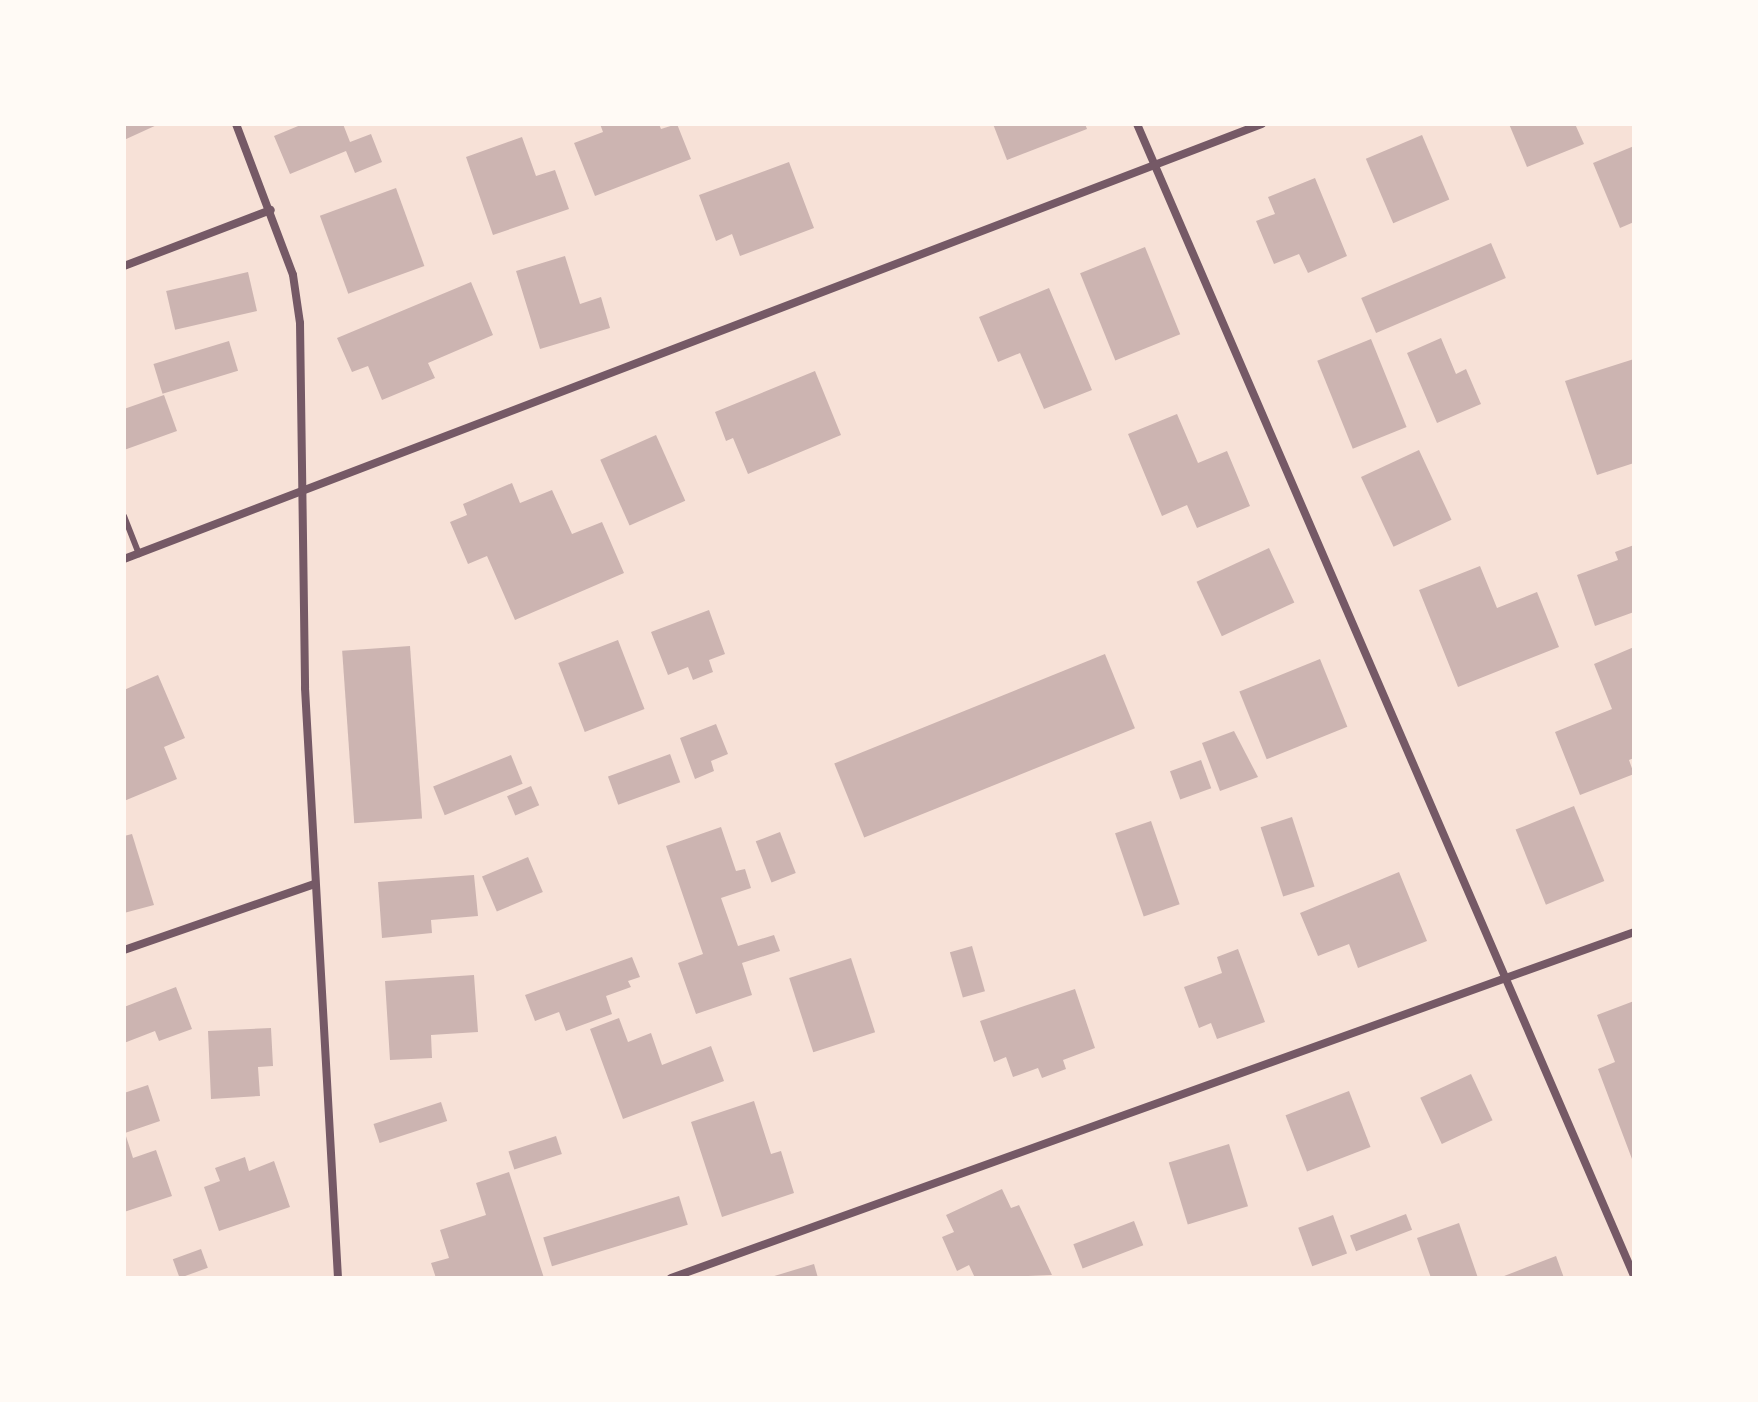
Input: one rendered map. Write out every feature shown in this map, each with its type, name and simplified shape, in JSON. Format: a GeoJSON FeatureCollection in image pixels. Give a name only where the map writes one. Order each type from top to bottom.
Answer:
{"type":"FeatureCollection","features":[{"type":"Feature","properties":{"kind":"street"},"geometry":{"type":"LineString","coordinates":[[236,124],[293,275],[300,323],[299,493],[315,884],[338,1278]]}},
{"type":"Feature","properties":{"kind":"street"},"geometry":{"type":"LineString","coordinates":[[1137,124],[1509,977],[1634,1276]]}},
{"type":"Feature","properties":{"kind":"street"},"geometry":{"type":"LineString","coordinates":[[124,559],[1262,124]]}},
{"type":"Feature","properties":{"kind":"street"},"geometry":{"type":"LineString","coordinates":[[124,266],[271,210]]}},
{"type":"Feature","properties":{"kind":"street"},"geometry":{"type":"LineString","coordinates":[[124,950],[315,884]]}},
{"type":"Feature","properties":{"kind":"street"},"geometry":{"type":"LineString","coordinates":[[671,1278],[1634,932]]}},
{"type":"Feature","properties":{"kind":"lane"},"geometry":{"type":"LineString","coordinates":[[124,516],[139,554]]}},
{"type":"Feature","properties":{"kind":"building"},"geometry":{"type":"Polygon","coordinates":[[[124,124],[159,124],[124,140],[124,124]]]}},
{"type":"Feature","properties":{"kind":"building"},"geometry":{"type":"Polygon","coordinates":[[[303,124],[343,124],[350,142],[371,134],[382,162],[355,173],[346,151],[290,174],[274,136],[303,124]]]}},
{"type":"Feature","properties":{"kind":"building"},"geometry":{"type":"Polygon","coordinates":[[[600,124],[659,124],[661,129],[677,124],[691,159],[595,196],[574,143],[603,132],[600,124]]]}},
{"type":"Feature","properties":{"kind":"building"},"geometry":{"type":"Polygon","coordinates":[[[993,124],[1085,124],[1087,129],[1007,160],[993,124]]]}},
{"type":"Feature","properties":{"kind":"building"},"geometry":{"type":"Polygon","coordinates":[[[1509,124],[1575,124],[1584,144],[1527,167],[1509,124]]]}},
{"type":"Feature","properties":{"kind":"building"},"geometry":{"type":"Polygon","coordinates":[[[1422,135],[1449,199],[1393,223],[1366,159],[1422,135]]]}},
{"type":"Feature","properties":{"kind":"building"},"geometry":{"type":"Polygon","coordinates":[[[522,137],[536,176],[555,170],[569,209],[493,235],[466,157],[522,137]]]}},
{"type":"Feature","properties":{"kind":"building"},"geometry":{"type":"Polygon","coordinates":[[[1634,146],[1634,222],[1620,228],[1593,163],[1634,146]]]}},
{"type":"Feature","properties":{"kind":"building"},"geometry":{"type":"Polygon","coordinates":[[[789,162],[814,228],[740,256],[732,234],[716,241],[699,195],[789,162]]]}},
{"type":"Feature","properties":{"kind":"building"},"geometry":{"type":"Polygon","coordinates":[[[1315,178],[1347,256],[1308,273],[1299,254],[1274,264],[1256,221],[1275,214],[1268,197],[1315,178]]]}},
{"type":"Feature","properties":{"kind":"building"},"geometry":{"type":"Polygon","coordinates":[[[396,188],[424,266],[348,294],[320,216],[396,188]]]}},
{"type":"Feature","properties":{"kind":"building"},"geometry":{"type":"Polygon","coordinates":[[[1491,243],[1506,278],[1376,333],[1361,298],[1491,243]]]}},
{"type":"Feature","properties":{"kind":"building"},"geometry":{"type":"Polygon","coordinates":[[[1145,247],[1180,334],[1115,360],[1080,273],[1145,247]]]}},
{"type":"Feature","properties":{"kind":"building"},"geometry":{"type":"Polygon","coordinates":[[[565,256],[580,304],[601,297],[610,328],[540,349],[516,271],[565,256]]]}},
{"type":"Feature","properties":{"kind":"building"},"geometry":{"type":"Polygon","coordinates":[[[248,272],[257,311],[175,330],[166,291],[248,272]]]}},
{"type":"Feature","properties":{"kind":"building"},"geometry":{"type":"Polygon","coordinates":[[[471,282],[493,335],[428,363],[435,378],[382,400],[368,366],[352,372],[337,338],[471,282]]]}},
{"type":"Feature","properties":{"kind":"building"},"geometry":{"type":"Polygon","coordinates":[[[1049,288],[1092,390],[1044,409],[1020,353],[998,362],[979,317],[1049,288]]]}},
{"type":"Feature","properties":{"kind":"building"},"geometry":{"type":"Polygon","coordinates":[[[1441,338],[1456,374],[1466,369],[1481,404],[1437,423],[1407,353],[1441,338]]]}},
{"type":"Feature","properties":{"kind":"building"},"geometry":{"type":"Polygon","coordinates":[[[1371,339],[1407,427],[1353,449],[1317,361],[1371,339]]]}},
{"type":"Feature","properties":{"kind":"building"},"geometry":{"type":"Polygon","coordinates":[[[229,341],[238,371],[163,394],[153,364],[229,341]]]}},
{"type":"Feature","properties":{"kind":"building"},"geometry":{"type":"Polygon","coordinates":[[[1634,359],[1634,463],[1597,475],[1565,381],[1634,359]]]}},
{"type":"Feature","properties":{"kind":"building"},"geometry":{"type":"Polygon","coordinates":[[[815,371],[841,435],[748,474],[733,438],[726,441],[715,412],[815,371]]]}},
{"type":"Feature","properties":{"kind":"building"},"geometry":{"type":"Polygon","coordinates":[[[164,395],[177,431],[124,450],[124,409],[164,395]]]}},
{"type":"Feature","properties":{"kind":"building"},"geometry":{"type":"Polygon","coordinates":[[[1177,414],[1198,463],[1227,451],[1250,506],[1197,528],[1187,505],[1162,516],[1128,434],[1177,414]]]}},
{"type":"Feature","properties":{"kind":"building"},"geometry":{"type":"Polygon","coordinates":[[[656,435],[685,501],[630,526],[600,460],[656,435]]]}},
{"type":"Feature","properties":{"kind":"building"},"geometry":{"type":"Polygon","coordinates":[[[1419,450],[1452,520],[1394,547],[1361,477],[1419,450]]]}},
{"type":"Feature","properties":{"kind":"building"},"geometry":{"type":"Polygon","coordinates":[[[512,483],[520,503],[552,490],[572,534],[602,522],[624,573],[515,620],[487,556],[468,564],[450,522],[467,515],[463,504],[512,483]]]}},
{"type":"Feature","properties":{"kind":"building"},"geometry":{"type":"Polygon","coordinates":[[[1634,545],[1634,612],[1595,626],[1577,575],[1618,560],[1615,552],[1634,545]]]}},
{"type":"Feature","properties":{"kind":"building"},"geometry":{"type":"Polygon","coordinates":[[[1269,548],[1294,602],[1222,636],[1196,582],[1269,548]]]}},
{"type":"Feature","properties":{"kind":"building"},"geometry":{"type":"Polygon","coordinates":[[[1480,566],[1497,608],[1537,592],[1559,647],[1458,687],[1419,590],[1480,566]]]}},
{"type":"Feature","properties":{"kind":"building"},"geometry":{"type":"Polygon","coordinates":[[[709,610],[725,654],[709,660],[713,672],[693,680],[688,667],[668,675],[651,632],[709,610]]]}},
{"type":"Feature","properties":{"kind":"building"},"geometry":{"type":"Polygon","coordinates":[[[618,640],[645,709],[585,732],[558,663],[618,640]]]}},
{"type":"Feature","properties":{"kind":"building"},"geometry":{"type":"Polygon","coordinates":[[[410,646],[422,819],[354,823],[342,651],[410,646]]]}},
{"type":"Feature","properties":{"kind":"building"},"geometry":{"type":"Polygon","coordinates":[[[1634,647],[1634,758],[1629,760],[1634,774],[1580,795],[1555,732],[1612,709],[1594,664],[1634,647]]]}},
{"type":"Feature","properties":{"kind":"building"},"geometry":{"type":"Polygon","coordinates":[[[1105,654],[1135,728],[864,838],[834,763],[1105,654]]]}},
{"type":"Feature","properties":{"kind":"building"},"geometry":{"type":"Polygon","coordinates":[[[1320,659],[1347,727],[1267,759],[1239,692],[1320,659]]]}},
{"type":"Feature","properties":{"kind":"building"},"geometry":{"type":"Polygon","coordinates":[[[158,675],[185,738],[164,747],[177,779],[124,801],[124,690],[158,675]]]}},
{"type":"Feature","properties":{"kind":"building"},"geometry":{"type":"Polygon","coordinates":[[[716,724],[728,754],[711,761],[714,771],[695,779],[680,738],[716,724]]]}},
{"type":"Feature","properties":{"kind":"building"},"geometry":{"type":"Polygon","coordinates":[[[1234,731],[1258,777],[1220,791],[1202,743],[1234,731]]]}},
{"type":"Feature","properties":{"kind":"building"},"geometry":{"type":"Polygon","coordinates":[[[670,754],[680,782],[618,805],[608,777],[670,754]]]}},
{"type":"Feature","properties":{"kind":"building"},"geometry":{"type":"Polygon","coordinates":[[[511,755],[523,784],[445,815],[433,786],[511,755]]]}},
{"type":"Feature","properties":{"kind":"building"},"geometry":{"type":"Polygon","coordinates":[[[1201,760],[1211,788],[1180,799],[1170,771],[1201,760]]]}},
{"type":"Feature","properties":{"kind":"building"},"geometry":{"type":"Polygon","coordinates":[[[531,786],[539,805],[515,815],[507,796],[531,786]]]}},
{"type":"Feature","properties":{"kind":"building"},"geometry":{"type":"Polygon","coordinates":[[[1574,806],[1604,881],[1546,905],[1516,830],[1574,806]]]}},
{"type":"Feature","properties":{"kind":"building"},"geometry":{"type":"Polygon","coordinates":[[[1292,817],[1315,886],[1283,897],[1261,827],[1292,817]]]}},
{"type":"Feature","properties":{"kind":"building"},"geometry":{"type":"Polygon","coordinates":[[[1151,821],[1180,904],[1144,917],[1115,833],[1151,821]]]}},
{"type":"Feature","properties":{"kind":"building"},"geometry":{"type":"Polygon","coordinates":[[[721,827],[736,871],[745,869],[751,888],[721,898],[738,946],[774,935],[780,951],[742,963],[752,995],[696,1014],[678,963],[703,954],[666,846],[721,827]]]}},
{"type":"Feature","properties":{"kind":"building"},"geometry":{"type":"Polygon","coordinates":[[[780,832],[796,873],[771,882],[756,841],[780,832]]]}},
{"type":"Feature","properties":{"kind":"building"},"geometry":{"type":"Polygon","coordinates":[[[132,834],[154,905],[124,913],[124,836],[132,834]]]}},
{"type":"Feature","properties":{"kind":"building"},"geometry":{"type":"Polygon","coordinates":[[[528,857],[543,892],[497,912],[482,877],[528,857]]]}},
{"type":"Feature","properties":{"kind":"building"},"geometry":{"type":"Polygon","coordinates":[[[1399,872],[1427,941],[1358,968],[1349,944],[1318,956],[1300,913],[1399,872]]]}},
{"type":"Feature","properties":{"kind":"building"},"geometry":{"type":"Polygon","coordinates":[[[474,875],[478,916],[431,920],[432,933],[382,938],[378,882],[474,875]]]}},
{"type":"Feature","properties":{"kind":"building"},"geometry":{"type":"Polygon","coordinates":[[[972,946],[985,991],[963,998],[950,952],[972,946]]]}},
{"type":"Feature","properties":{"kind":"building"},"geometry":{"type":"Polygon","coordinates":[[[1238,949],[1265,1022],[1217,1039],[1211,1023],[1199,1028],[1184,987],[1222,973],[1217,957],[1238,949]]]}},
{"type":"Feature","properties":{"kind":"building"},"geometry":{"type":"Polygon","coordinates":[[[632,957],[640,977],[628,981],[631,987],[606,996],[612,1014],[566,1031],[559,1012],[535,1021],[525,995],[632,957]]]}},
{"type":"Feature","properties":{"kind":"building"},"geometry":{"type":"Polygon","coordinates":[[[851,958],[875,1032],[813,1052],[789,978],[851,958]]]}},
{"type":"Feature","properties":{"kind":"building"},"geometry":{"type":"Polygon","coordinates":[[[474,975],[478,1032],[431,1035],[432,1058],[390,1060],[385,981],[474,975]]]}},
{"type":"Feature","properties":{"kind":"building"},"geometry":{"type":"Polygon","coordinates":[[[176,987],[192,1029],[159,1041],[155,1031],[124,1043],[124,1007],[176,987]]]}},
{"type":"Feature","properties":{"kind":"building"},"geometry":{"type":"Polygon","coordinates":[[[1075,989],[1095,1048],[1063,1060],[1066,1069],[1042,1078],[1038,1068],[1013,1077],[1006,1057],[994,1062],[980,1021],[1075,989]]]}},
{"type":"Feature","properties":{"kind":"building"},"geometry":{"type":"Polygon","coordinates":[[[1634,1001],[1632,1159],[1598,1069],[1615,1062],[1597,1015],[1634,1001]]]}},
{"type":"Feature","properties":{"kind":"building"},"geometry":{"type":"Polygon","coordinates":[[[619,1018],[628,1042],[651,1033],[662,1065],[711,1046],[724,1081],[623,1119],[590,1029],[619,1018]]]}},
{"type":"Feature","properties":{"kind":"building"},"geometry":{"type":"Polygon","coordinates":[[[271,1028],[273,1066],[258,1067],[260,1096],[211,1099],[208,1031],[271,1028]]]}},
{"type":"Feature","properties":{"kind":"building"},"geometry":{"type":"Polygon","coordinates":[[[1471,1074],[1493,1120],[1442,1144],[1420,1098],[1471,1074]]]}},
{"type":"Feature","properties":{"kind":"building"},"geometry":{"type":"Polygon","coordinates":[[[148,1085],[160,1121],[125,1133],[133,1158],[156,1150],[172,1196],[124,1212],[124,1093],[148,1085]]]}},
{"type":"Feature","properties":{"kind":"building"},"geometry":{"type":"Polygon","coordinates":[[[1349,1091],[1371,1147],[1307,1171],[1286,1115],[1349,1091]]]}},
{"type":"Feature","properties":{"kind":"building"},"geometry":{"type":"Polygon","coordinates":[[[754,1101],[771,1154],[781,1151],[794,1193],[722,1217],[691,1122],[754,1101]]]}},
{"type":"Feature","properties":{"kind":"building"},"geometry":{"type":"Polygon","coordinates":[[[441,1102],[447,1121],[380,1143],[373,1124],[441,1102]]]}},
{"type":"Feature","properties":{"kind":"building"},"geometry":{"type":"Polygon","coordinates":[[[556,1136],[562,1154],[514,1170],[508,1151],[556,1136]]]}},
{"type":"Feature","properties":{"kind":"building"},"geometry":{"type":"Polygon","coordinates":[[[1229,1144],[1248,1206],[1188,1225],[1169,1162],[1229,1144]]]}},
{"type":"Feature","properties":{"kind":"building"},"geometry":{"type":"Polygon","coordinates":[[[245,1157],[249,1171],[274,1161],[290,1207],[219,1231],[204,1187],[220,1181],[215,1168],[245,1157]]]}},
{"type":"Feature","properties":{"kind":"building"},"geometry":{"type":"Polygon","coordinates":[[[509,1172],[544,1278],[436,1278],[431,1263],[449,1258],[440,1230],[486,1215],[476,1183],[509,1172]]]}},
{"type":"Feature","properties":{"kind":"building"},"geometry":{"type":"Polygon","coordinates":[[[1002,1189],[1011,1208],[1019,1205],[1052,1275],[975,1278],[969,1265],[957,1271],[942,1237],[954,1232],[946,1215],[1002,1189]]]}},
{"type":"Feature","properties":{"kind":"building"},"geometry":{"type":"Polygon","coordinates":[[[679,1196],[688,1225],[552,1266],[543,1238],[679,1196]]]}},
{"type":"Feature","properties":{"kind":"building"},"geometry":{"type":"Polygon","coordinates":[[[1406,1214],[1412,1230],[1356,1251],[1350,1236],[1406,1214]]]}},
{"type":"Feature","properties":{"kind":"building"},"geometry":{"type":"Polygon","coordinates":[[[1333,1215],[1347,1254],[1312,1266],[1298,1228],[1333,1215]]]}},
{"type":"Feature","properties":{"kind":"building"},"geometry":{"type":"Polygon","coordinates":[[[1134,1221],[1143,1245],[1083,1269],[1073,1244],[1134,1221]]]}},
{"type":"Feature","properties":{"kind":"building"},"geometry":{"type":"Polygon","coordinates":[[[1459,1223],[1478,1278],[1431,1278],[1417,1238],[1459,1223]]]}},
{"type":"Feature","properties":{"kind":"building"},"geometry":{"type":"Polygon","coordinates":[[[201,1249],[208,1268],[180,1278],[173,1259],[201,1249]]]}},
{"type":"Feature","properties":{"kind":"building"},"geometry":{"type":"Polygon","coordinates":[[[1556,1256],[1564,1278],[1499,1278],[1556,1256]]]}},
{"type":"Feature","properties":{"kind":"building"},"geometry":{"type":"Polygon","coordinates":[[[814,1264],[818,1278],[771,1278],[771,1277],[814,1264]]]}}]}
